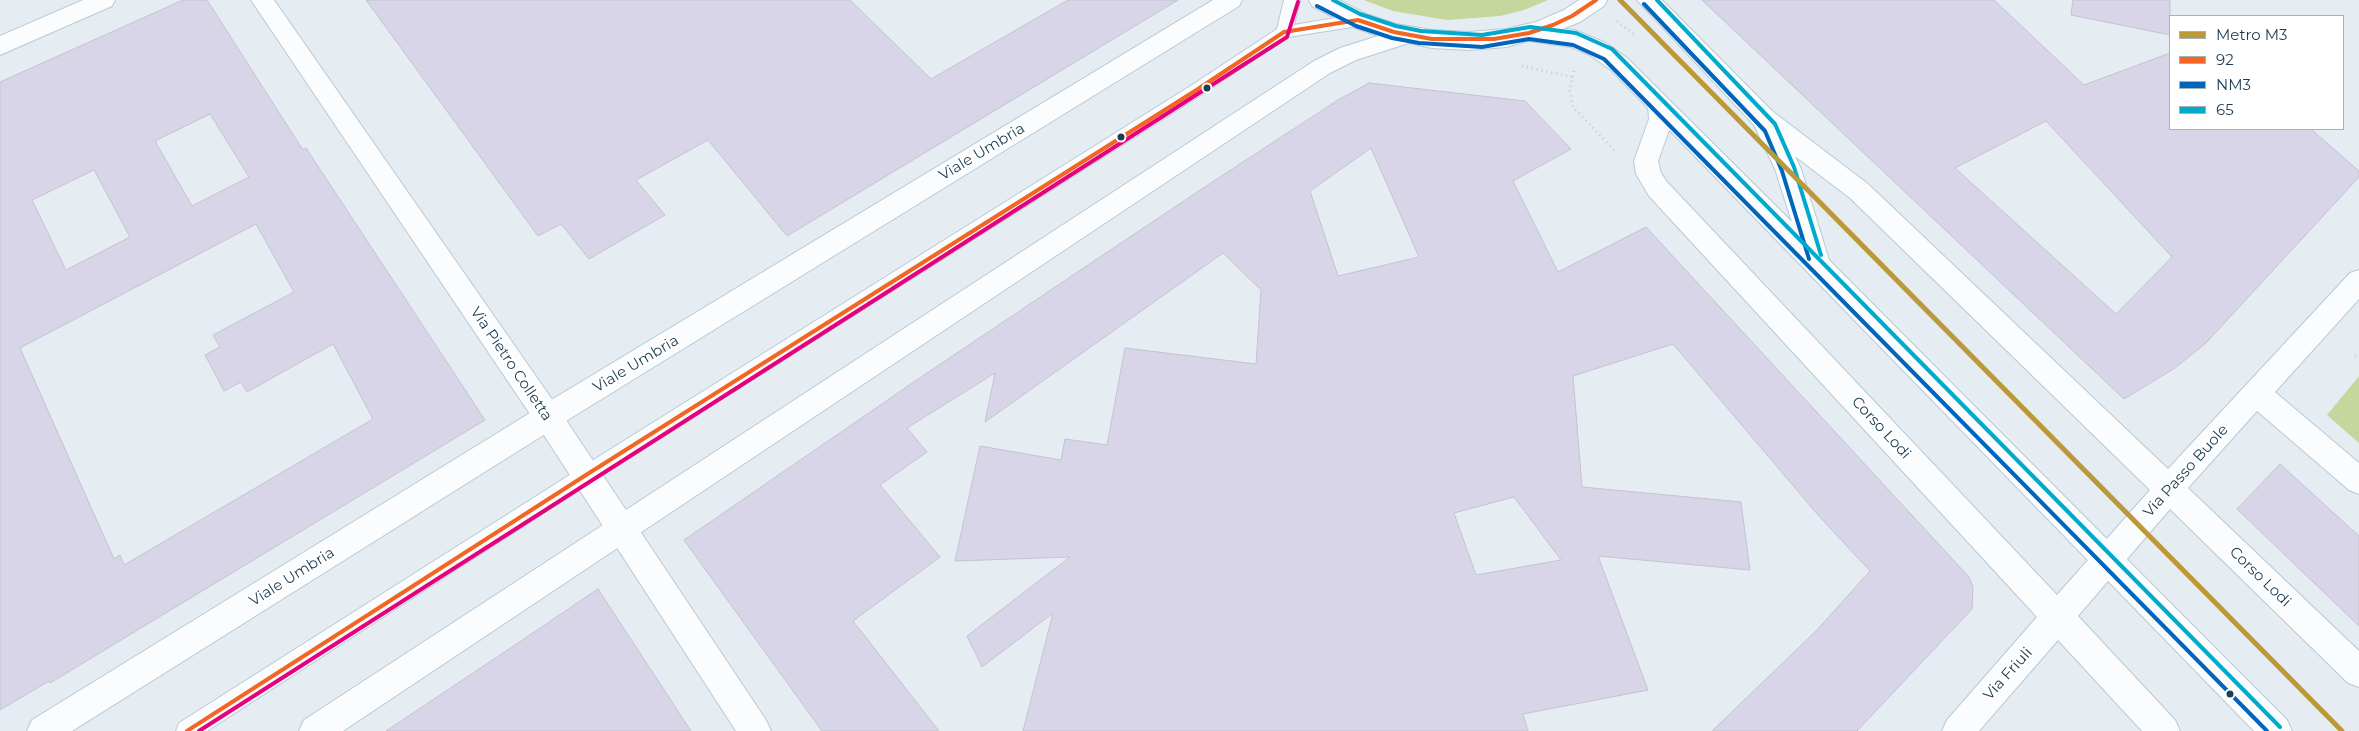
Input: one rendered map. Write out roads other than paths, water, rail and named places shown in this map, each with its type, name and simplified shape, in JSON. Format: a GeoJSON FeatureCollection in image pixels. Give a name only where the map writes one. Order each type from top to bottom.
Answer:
{"type":"FeatureCollection","features":[{"type":"Feature","properties":{"kind":"main road"},"geometry":{"type":"LineString","coordinates":[[0,46],[104,0]]}},
{"type":"Feature","properties":{"kind":"main road","name":"Via Pietro Colletta"},"geometry":{"type":"LineString","coordinates":[[262,0],[548,417],[755,731]]}},
{"type":"Feature","properties":{"kind":"main road","name":"Viale Umbria"},"geometry":{"type":"LineString","coordinates":[[43,731],[548,417],[1232,0]]}},
{"type":"Feature","properties":{"kind":"main road"},"geometry":{"type":"LineString","coordinates":[[1320,0],[1358,20],[1407,35],[1438,40],[1476,41],[1529,33],[1563,21],[1596,0]]}},
{"type":"Feature","properties":{"kind":"main road","name":"Corso Lodi"},"geometry":{"type":"LineString","coordinates":[[1648,0],[1678,33],[1763,118],[1859,191],[2359,672]]}},
{"type":"Feature","properties":{"kind":"main road","name":"Corso Lodi"},"geometry":{"type":"LineString","coordinates":[[1529,33],[1575,39],[1598,49],[1619,64],[2276,731]]}},
{"type":"Feature","properties":{"kind":"main road"},"geometry":{"type":"LineString","coordinates":[[316,731],[1322,68],[1348,54],[1407,35]]}},
{"type":"Feature","properties":{"kind":"main road","name":"Corso Lodi"},"geometry":{"type":"LineString","coordinates":[[1660,106],[1661,119],[1648,154],[1647,168],[1658,189],[1666,199],[2164,731]]}},
{"type":"Feature","properties":{"kind":"main road","name":"Corso Lodi"},"geometry":{"type":"LineString","coordinates":[[1763,118],[1779,145],[1818,266]]}},
{"type":"Feature","properties":{"kind":"main road","name":"Via Passo Buole"},"geometry":{"type":"LineString","coordinates":[[2058,618],[2169,489],[2359,280]]}},
{"type":"Feature","properties":{"kind":"main road"},"geometry":{"type":"LineString","coordinates":[[2257,394],[2359,481]]}},
{"type":"Feature","properties":{"kind":"main road","name":"Via Friuli"},"geometry":{"type":"LineString","coordinates":[[1958,731],[2058,618]]}},
{"type":"Feature","properties":{"kind":"lane"},"geometry":{"type":"LineString","coordinates":[[1284,32],[1292,0]]}},
{"type":"Feature","properties":{"kind":"lane"},"geometry":{"type":"LineString","coordinates":[[187,731],[586,475],[1198,89],[1284,32],[1358,20]]}},
{"type":"Feature","properties":{"kind":"metro line","name":"M3"},"geometry":{"type":"LineString","coordinates":[[1620,0],[2342,731]]}}]}
